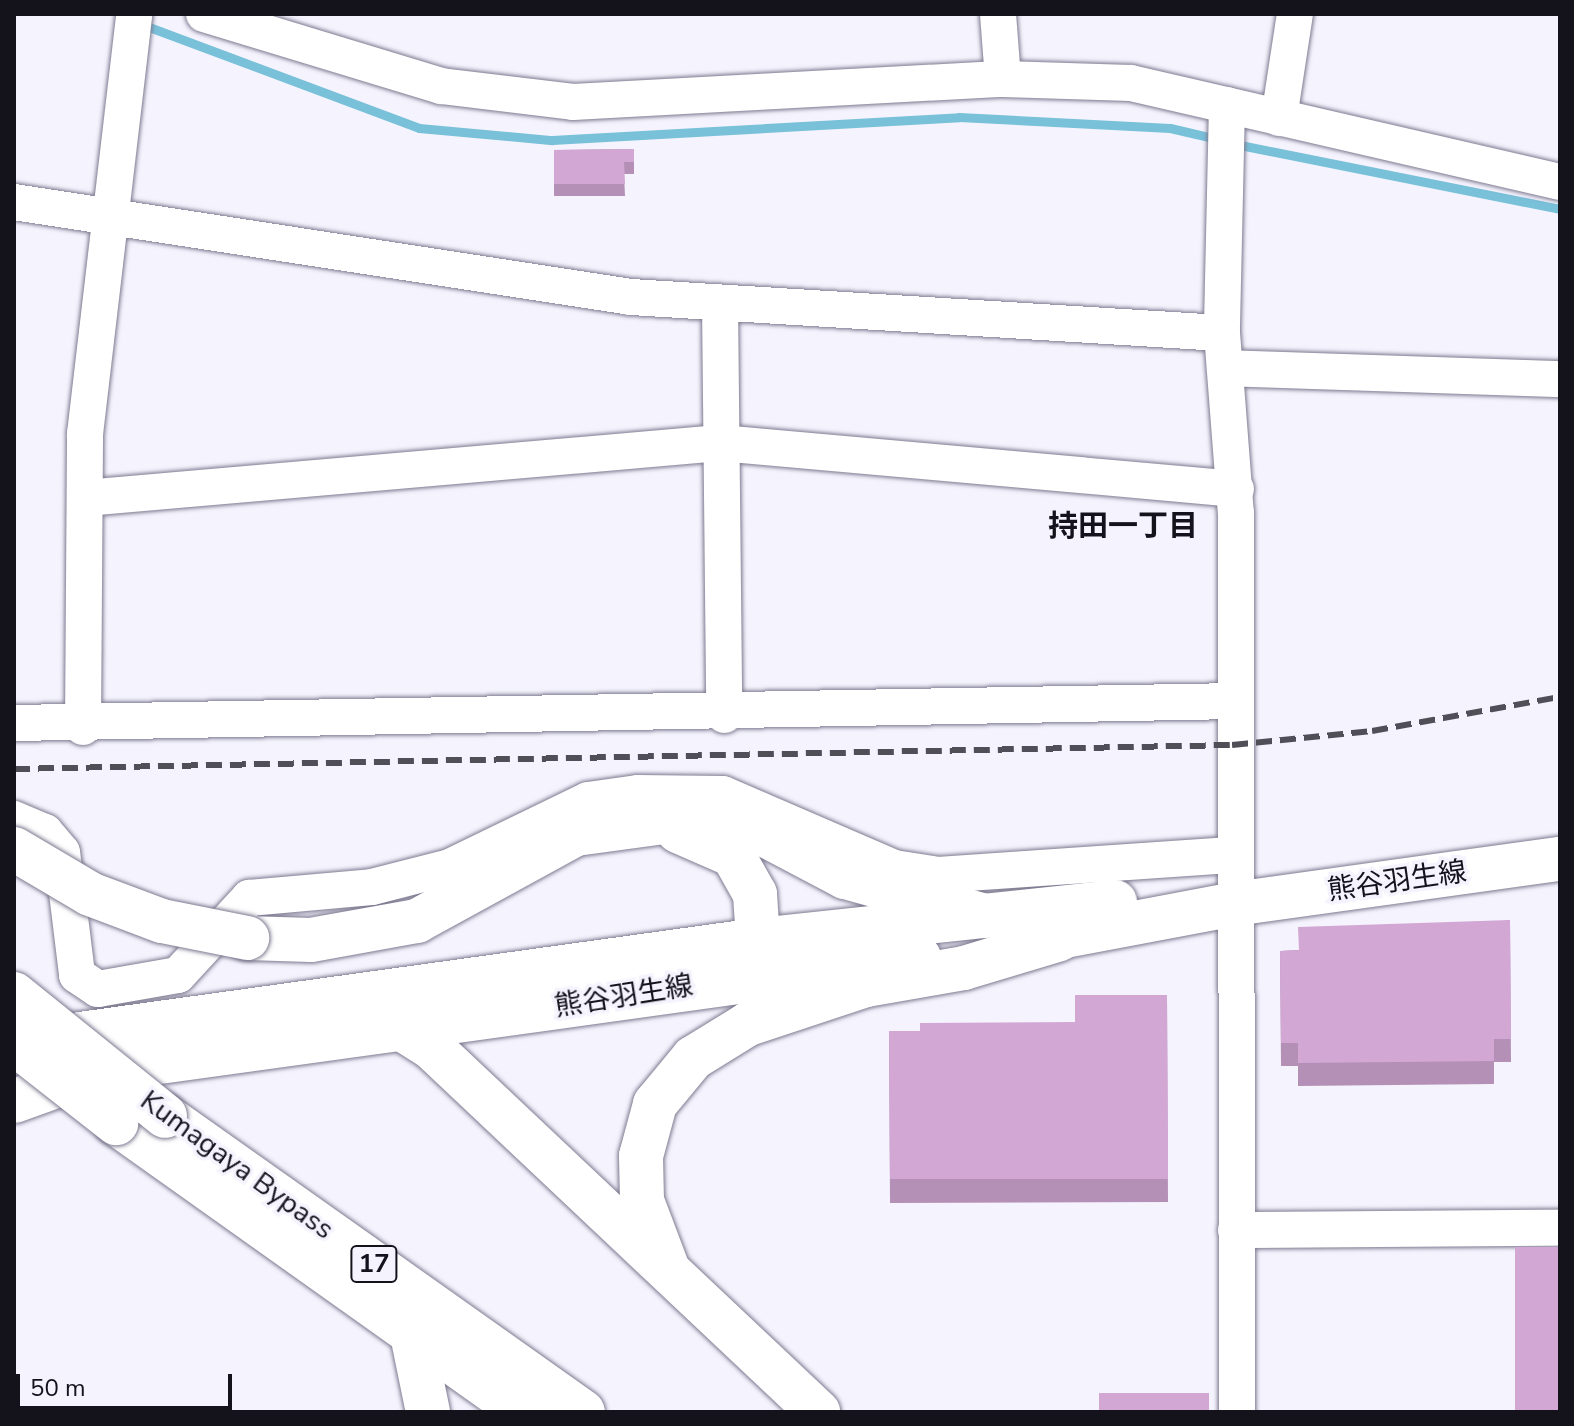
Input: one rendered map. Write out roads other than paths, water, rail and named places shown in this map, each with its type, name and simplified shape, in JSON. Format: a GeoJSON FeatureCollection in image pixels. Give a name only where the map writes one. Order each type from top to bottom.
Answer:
{"type":"FeatureCollection","features":[{"type":"Feature","properties":{"kind":"main road"},"geometry":{"type":"LineString","coordinates":[[14,849],[90,894],[162,921],[247,938],[311,940],[417,921],[576,834],[641,821],[707,816],[752,828],[845,877],[986,916]]}},
{"type":"Feature","properties":{"kind":"main road"},"geometry":{"type":"LineString","coordinates":[[641,821],[702,837],[733,855],[755,894],[752,959]]}},
{"type":"Feature","properties":{"kind":"main road","name":"熊谷羽生線"},"geometry":{"type":"LineString","coordinates":[[14,1043],[353,998],[752,959],[1060,939],[1234,904],[1560,859]]}},
{"type":"Feature","properties":{"kind":"main road","name":"熊谷羽生線"},"geometry":{"type":"LineString","coordinates":[[14,1082],[399,1030],[986,916],[1134,900],[1234,904]]}},
{"type":"Feature","properties":{"kind":"main road"},"geometry":{"type":"LineString","coordinates":[[667,1267],[642,1201],[641,1156],[655,1104],[693,1058],[748,1024],[866,985],[964,968],[1060,939]]}},
{"type":"Feature","properties":{"kind":"main road","name":"Kumagaya Bypass"},"geometry":{"type":"LineString","coordinates":[[14,994],[165,1116],[583,1412]]}},
{"type":"Feature","properties":{"kind":"main road"},"geometry":{"type":"LineString","coordinates":[[353,998],[399,1030],[432,1048],[636,1247],[667,1267],[818,1412]]}},
{"type":"Feature","properties":{"kind":"main road","name":"Kumagaya Bypass"},"geometry":{"type":"LineString","coordinates":[[14,1043],[116,1123],[413,1339],[522,1412]]}},
{"type":"Feature","properties":{"kind":"main road"},"geometry":{"type":"LineString","coordinates":[[14,1101],[97,1071]]}},
{"type":"Feature","properties":{"kind":"main road"},"geometry":{"type":"LineString","coordinates":[[413,1339],[428,1412]]}},
{"type":"Feature","properties":{"kind":"street"},"geometry":{"type":"LineString","coordinates":[[83,727],[85,498],[106,211],[134,14]]}},
{"type":"Feature","properties":{"kind":"street"},"geometry":{"type":"LineString","coordinates":[[204,14],[441,86],[573,102],[1003,79],[1131,83],[1227,121],[1279,118],[1560,182]]}},
{"type":"Feature","properties":{"kind":"street"},"geometry":{"type":"LineString","coordinates":[[998,14],[1003,79]]}},
{"type":"Feature","properties":{"kind":"street"},"geometry":{"type":"LineString","coordinates":[[1279,118],[1295,14]]}},
{"type":"Feature","properties":{"kind":"street"},"geometry":{"type":"LineString","coordinates":[[1227,121],[1223,351],[1236,489],[1232,701],[1237,1412]]}},
{"type":"Feature","properties":{"kind":"street"},"geometry":{"type":"LineString","coordinates":[[14,202],[106,211],[523,283],[1223,351],[1560,379]]}},
{"type":"Feature","properties":{"kind":"street"},"geometry":{"type":"LineString","coordinates":[[720,303],[724,715]]}},
{"type":"Feature","properties":{"kind":"street"},"geometry":{"type":"LineString","coordinates":[[85,498],[720,443],[1236,489]]}},
{"type":"Feature","properties":{"kind":"street"},"geometry":{"type":"LineString","coordinates":[[14,723],[83,727],[724,715],[1232,701]]}},
{"type":"Feature","properties":{"kind":"street"},"geometry":{"type":"LineString","coordinates":[[14,819],[45,832],[62,852],[77,975],[98,989],[178,975],[249,898],[372,887],[424,874],[588,800],[638,793],[723,794],[894,868],[938,875],[1234,855]]}},
{"type":"Feature","properties":{"kind":"street"},"geometry":{"type":"LineString","coordinates":[[1236,1230],[1560,1228]]}},
{"type":"Feature","properties":{"kind":"waterway"},"geometry":{"type":"LineString","coordinates":[[141,24],[419,128],[552,140],[959,117],[1170,128],[1217,139]]}},
{"type":"Feature","properties":{"kind":"waterway"},"geometry":{"type":"LineString","coordinates":[[1235,144],[1560,209]]}},
{"type":"Feature","properties":{"kind":"railway"},"geometry":{"type":"LineString","coordinates":[[14,769],[1232,745],[1372,731],[1560,697]]}},
{"type":"Feature","properties":{"kind":"district","name":"持田一丁目"},"geometry":{"type":"Point","coordinates":[1123,527]}}]}
